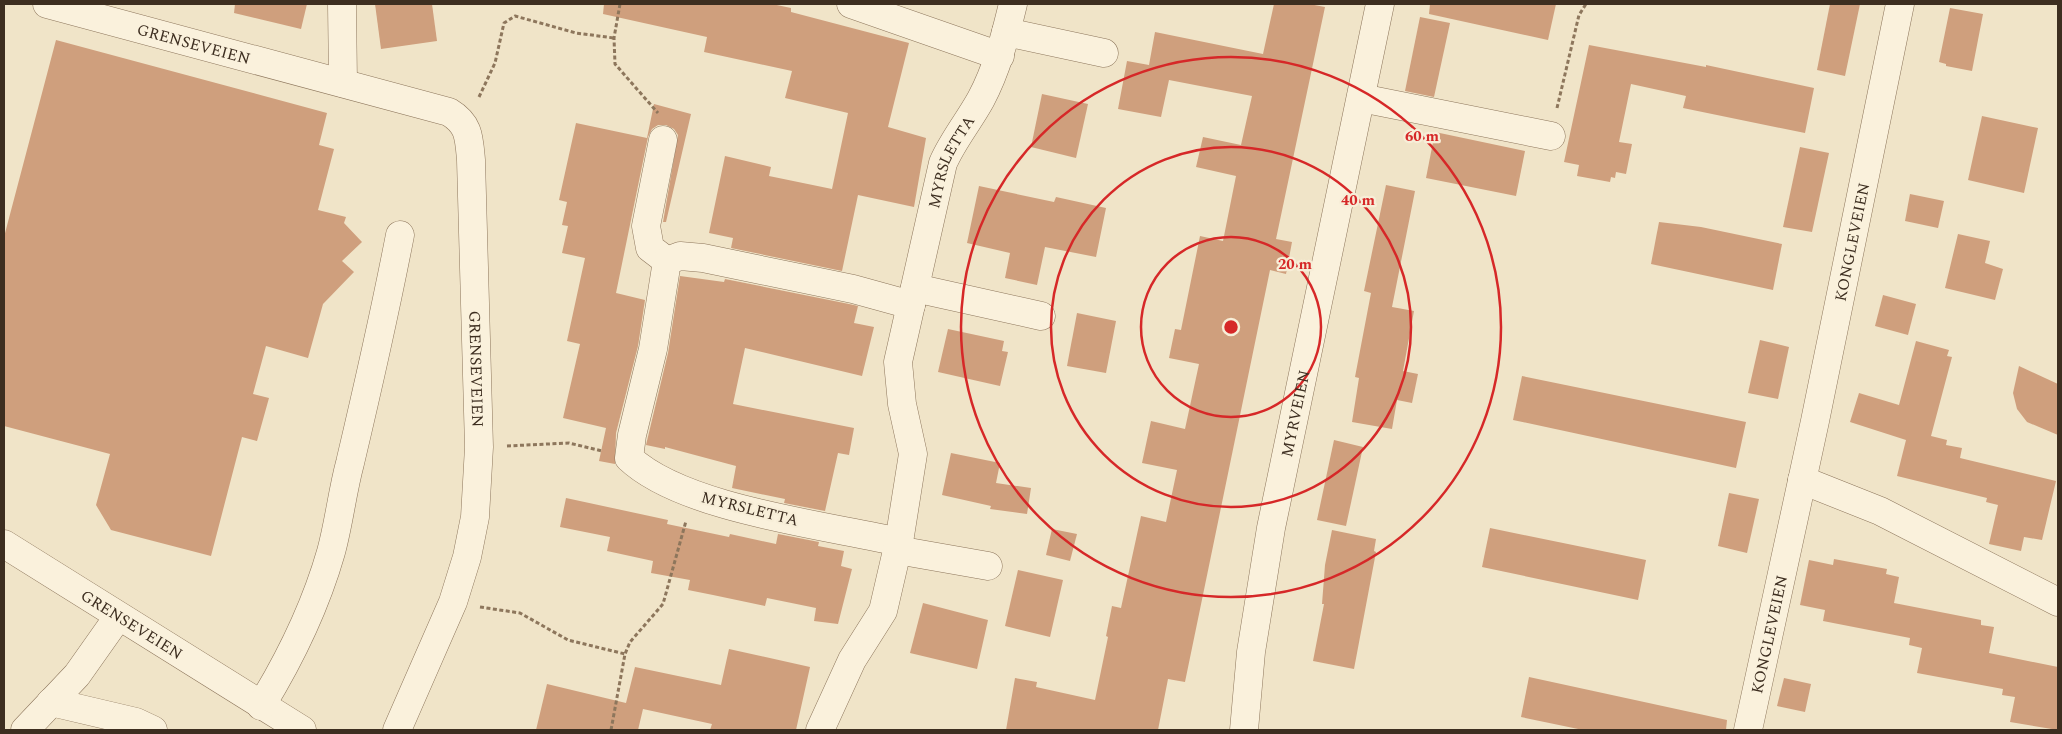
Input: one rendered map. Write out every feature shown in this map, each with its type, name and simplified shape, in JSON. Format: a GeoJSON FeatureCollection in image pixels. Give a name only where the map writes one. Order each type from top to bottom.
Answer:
{"type":"FeatureCollection","features":[{"type":"Feature","properties":{"kind":"street","name":"GRENSEVEIEN"},"geometry":{"type":"LineString","coordinates":[[47,4],[449,112],[460,118],[465,126],[471,160],[478,447],[475,517],[467,557],[453,602],[398,730]]}},
{"type":"Feature","properties":{"kind":"street"},"geometry":{"type":"LineString","coordinates":[[342,4],[342,83]]}},
{"type":"Feature","properties":{"kind":"street"},"geometry":{"type":"LineString","coordinates":[[851,4],[938,33],[1003,44],[1104,53]]}},
{"type":"Feature","properties":{"kind":"street","name":"MYRSLETTA"},"geometry":{"type":"LineString","coordinates":[[820,730],[852,660],[883,611],[898,546],[913,454],[902,404],[898,362],[943,163],[951,145],[981,99],[1003,44],[1014,4]]}},
{"type":"Feature","properties":{"kind":"street","name":"MYRVEIEN"},"geometry":{"type":"LineString","coordinates":[[1244,730],[1251,652],[1271,528],[1380,4]]}},
{"type":"Feature","properties":{"kind":"street","name":"KONGLEVEIEN"},"geometry":{"type":"LineString","coordinates":[[1748,730],[1802,480],[1900,4]]}},
{"type":"Feature","properties":{"kind":"street"},"geometry":{"type":"LineString","coordinates":[[1361,98],[1551,136]]}},
{"type":"Feature","properties":{"kind":"street"},"geometry":{"type":"LineString","coordinates":[[663,140],[646,226],[650,248],[667,261]]}},
{"type":"Feature","properties":{"kind":"street"},"geometry":{"type":"LineString","coordinates":[[261,706],[300,637],[314,604],[331,550],[346,477],[380,340],[400,235]]}},
{"type":"Feature","properties":{"kind":"street"},"geometry":{"type":"LineString","coordinates":[[667,261],[680,256],[703,258],[853,289],[913,296],[1041,316]]}},
{"type":"Feature","properties":{"kind":"street"},"geometry":{"type":"LineString","coordinates":[[629,458],[632,434],[653,349],[667,261]]}},
{"type":"Feature","properties":{"kind":"street","name":"MYRSLETTA"},"geometry":{"type":"LineString","coordinates":[[629,458],[641,469],[694,494],[733,507],[898,546]]}},
{"type":"Feature","properties":{"kind":"street"},"geometry":{"type":"LineString","coordinates":[[1802,480],[1880,511],[2058,602]]}},
{"type":"Feature","properties":{"kind":"street","name":"GRENSEVEIEN"},"geometry":{"type":"LineString","coordinates":[[4,544],[118,617],[302,730]]}},
{"type":"Feature","properties":{"kind":"street"},"geometry":{"type":"LineString","coordinates":[[898,546],[988,566]]}},
{"type":"Feature","properties":{"kind":"street"},"geometry":{"type":"LineString","coordinates":[[24,730],[77,675],[118,617]]}},
{"type":"Feature","properties":{"kind":"street"},"geometry":{"type":"LineString","coordinates":[[50,702],[136,722],[153,730]]}},
{"type":"Feature","properties":{"kind":"path"},"geometry":{"type":"LineString","coordinates":[[620,4],[614,38],[615,64],[662,118],[663,140]]}},
{"type":"Feature","properties":{"kind":"path"},"geometry":{"type":"LineString","coordinates":[[1551,136],[1572,41],[1579,15],[1586,4]]}},
{"type":"Feature","properties":{"kind":"path"},"geometry":{"type":"LineString","coordinates":[[465,126],[495,63],[504,23],[515,16],[576,33],[614,38]]}},
{"type":"Feature","properties":{"kind":"path"},"geometry":{"type":"LineString","coordinates":[[478,447],[569,443],[629,458]]}},
{"type":"Feature","properties":{"kind":"path"},"geometry":{"type":"LineString","coordinates":[[611,730],[625,654],[630,642],[663,604],[694,494]]}},
{"type":"Feature","properties":{"kind":"path"},"geometry":{"type":"LineString","coordinates":[[453,602],[520,613],[568,640],[625,654]]}},
{"type":"Feature","properties":{"kind":"building"},"geometry":{"type":"Polygon","coordinates":[[[235,4],[307,4],[301,29],[234,13],[235,4]]]}},
{"type":"Feature","properties":{"kind":"building"},"geometry":{"type":"Polygon","coordinates":[[[375,4],[432,4],[437,41],[381,49],[375,4]]]}},
{"type":"Feature","properties":{"kind":"building"},"geometry":{"type":"Polygon","coordinates":[[[604,4],[772,4],[791,8],[791,12],[909,43],[888,127],[926,138],[914,207],[858,195],[842,271],[731,248],[733,238],[709,233],[725,156],[771,167],[769,176],[832,189],[848,113],[785,98],[792,71],[704,52],[707,37],[603,14],[604,4]]]}},
{"type":"Feature","properties":{"kind":"building"},"geometry":{"type":"Polygon","coordinates":[[[1274,4],[1309,4],[1325,7],[1276,239],[1292,242],[1286,274],[1270,270],[1185,682],[1168,679],[1158,730],[1006,730],[1015,678],[1037,682],[1036,687],[1095,700],[1108,637],[1106,636],[1112,606],[1121,608],[1141,516],[1166,522],[1177,470],[1142,463],[1151,421],[1185,429],[1199,364],[1169,358],[1175,329],[1181,330],[1200,236],[1223,241],[1236,176],[1196,167],[1203,137],[1241,145],[1252,96],[1169,80],[1161,117],[1118,109],[1127,61],[1149,65],[1155,32],[1263,54],[1274,4]]]}},
{"type":"Feature","properties":{"kind":"building"},"geometry":{"type":"Polygon","coordinates":[[[1430,4],[1556,4],[1548,40],[1429,14],[1430,4]]]}},
{"type":"Feature","properties":{"kind":"building"},"geometry":{"type":"Polygon","coordinates":[[[1830,4],[1860,4],[1845,76],[1817,70],[1830,4]]]}},
{"type":"Feature","properties":{"kind":"building"},"geometry":{"type":"Polygon","coordinates":[[[1950,8],[1983,14],[1972,71],[1946,66],[1946,64],[1939,62],[1950,8]]]}},
{"type":"Feature","properties":{"kind":"building"},"geometry":{"type":"Polygon","coordinates":[[[1420,17],[1450,23],[1434,97],[1405,91],[1420,17]]]}},
{"type":"Feature","properties":{"kind":"building"},"geometry":{"type":"Polygon","coordinates":[[[56,40],[327,113],[319,145],[334,149],[318,210],[346,217],[344,223],[362,242],[342,261],[354,272],[323,304],[308,358],[266,346],[253,394],[269,398],[257,441],[242,437],[211,556],[111,530],[96,505],[110,454],[4,426],[4,237],[56,40]]]}},
{"type":"Feature","properties":{"kind":"building"},"geometry":{"type":"Polygon","coordinates":[[[1589,45],[1706,67],[1706,65],[1814,88],[1805,133],[1683,108],[1686,96],[1631,84],[1619,142],[1632,144],[1626,174],[1616,172],[1615,178],[1611,177],[1610,182],[1577,176],[1579,165],[1564,162],[1589,45]]]}},
{"type":"Feature","properties":{"kind":"building"},"geometry":{"type":"Polygon","coordinates":[[[1042,94],[1088,104],[1076,158],[1031,147],[1042,94]]]}},
{"type":"Feature","properties":{"kind":"building"},"geometry":{"type":"Polygon","coordinates":[[[654,104],[691,114],[666,222],[663,222],[678,135],[674,129],[666,125],[658,125],[652,129],[648,137],[616,293],[645,300],[638,346],[616,433],[615,464],[599,461],[606,428],[563,418],[580,344],[567,341],[585,258],[562,253],[568,226],[562,225],[567,202],[559,200],[576,123],[647,138],[654,104]]]}},
{"type":"Feature","properties":{"kind":"building"},"geometry":{"type":"Polygon","coordinates":[[[1982,116],[2038,128],[2024,193],[1968,180],[1982,116]]]}},
{"type":"Feature","properties":{"kind":"building"},"geometry":{"type":"Polygon","coordinates":[[[1435,132],[1525,151],[1516,196],[1426,178],[1435,132]]]}},
{"type":"Feature","properties":{"kind":"building"},"geometry":{"type":"Polygon","coordinates":[[[1800,147],[1829,153],[1812,232],[1783,227],[1800,147]]]}},
{"type":"Feature","properties":{"kind":"building"},"geometry":{"type":"Polygon","coordinates":[[[1386,185],[1415,191],[1392,307],[1414,311],[1403,371],[1418,374],[1412,403],[1397,400],[1392,429],[1352,422],[1359,378],[1355,377],[1371,293],[1364,291],[1386,185]]]}},
{"type":"Feature","properties":{"kind":"building"},"geometry":{"type":"Polygon","coordinates":[[[979,186],[1054,202],[1056,197],[1106,208],[1096,257],[1045,247],[1037,285],[1005,278],[1010,253],[967,243],[979,186]]]}},
{"type":"Feature","properties":{"kind":"building"},"geometry":{"type":"Polygon","coordinates":[[[1910,194],[1944,201],[1938,228],[1905,221],[1910,194]]]}},
{"type":"Feature","properties":{"kind":"building"},"geometry":{"type":"Polygon","coordinates":[[[1659,222],[1701,227],[1782,244],[1773,290],[1651,264],[1659,222]]]}},
{"type":"Feature","properties":{"kind":"building"},"geometry":{"type":"Polygon","coordinates":[[[1958,234],[1990,241],[1985,263],[2003,269],[1995,300],[1945,288],[1958,234]]]}},
{"type":"Feature","properties":{"kind":"building"},"geometry":{"type":"Polygon","coordinates":[[[680,276],[724,282],[725,279],[858,306],[854,323],[874,327],[862,376],[745,348],[733,404],[854,428],[849,455],[838,453],[825,511],[784,503],[785,499],[732,488],[736,466],[665,447],[665,449],[646,445],[668,353],[680,276]]]}},
{"type":"Feature","properties":{"kind":"building"},"geometry":{"type":"Polygon","coordinates":[[[1883,295],[1916,304],[1908,335],[1875,326],[1883,295]]]}},
{"type":"Feature","properties":{"kind":"building"},"geometry":{"type":"Polygon","coordinates":[[[1077,313],[1116,321],[1106,373],[1067,366],[1077,313]]]}},
{"type":"Feature","properties":{"kind":"building"},"geometry":{"type":"Polygon","coordinates":[[[948,329],[1004,341],[1002,351],[1008,352],[1000,386],[938,372],[948,329]]]}},
{"type":"Feature","properties":{"kind":"building"},"geometry":{"type":"Polygon","coordinates":[[[1760,340],[1789,347],[1778,399],[1748,393],[1760,340]]]}},
{"type":"Feature","properties":{"kind":"building"},"geometry":{"type":"Polygon","coordinates":[[[1916,341],[1949,350],[1947,356],[1952,357],[1931,436],[1947,440],[1946,445],[1962,448],[1960,458],[2056,481],[2042,540],[2024,537],[2021,551],[1989,544],[1998,505],[1986,502],[1987,498],[1897,476],[1906,440],[1850,422],[1859,393],[1899,405],[1916,341]]]}},
{"type":"Feature","properties":{"kind":"building"},"geometry":{"type":"Polygon","coordinates":[[[2019,366],[2058,384],[2058,435],[2027,422],[2017,409],[2013,393],[2019,366]]]}},
{"type":"Feature","properties":{"kind":"building"},"geometry":{"type":"Polygon","coordinates":[[[1522,376],[1746,422],[1736,468],[1513,420],[1522,376]]]}},
{"type":"Feature","properties":{"kind":"building"},"geometry":{"type":"Polygon","coordinates":[[[1334,440],[1363,447],[1346,526],[1317,520],[1334,440]]]}},
{"type":"Feature","properties":{"kind":"building"},"geometry":{"type":"Polygon","coordinates":[[[951,453],[1000,463],[996,483],[1031,488],[1027,514],[990,509],[991,506],[942,495],[951,453]]]}},
{"type":"Feature","properties":{"kind":"building"},"geometry":{"type":"Polygon","coordinates":[[[1729,493],[1759,499],[1747,553],[1718,546],[1729,493]]]}},
{"type":"Feature","properties":{"kind":"building"},"geometry":{"type":"Polygon","coordinates":[[[566,498],[668,520],[667,524],[729,537],[730,534],[776,544],[778,534],[819,542],[818,546],[844,551],[841,566],[852,569],[838,624],[814,621],[816,608],[767,598],[765,606],[688,590],[690,580],[651,573],[653,561],[607,551],[610,537],[560,527],[566,498]]]}},
{"type":"Feature","properties":{"kind":"building"},"geometry":{"type":"Polygon","coordinates":[[[1490,528],[1646,560],[1638,600],[1482,567],[1490,528]]]}},
{"type":"Feature","properties":{"kind":"building"},"geometry":{"type":"Polygon","coordinates":[[[1052,529],[1077,534],[1070,561],[1046,555],[1052,529]]]}},
{"type":"Feature","properties":{"kind":"building"},"geometry":{"type":"Polygon","coordinates":[[[1332,530],[1376,539],[1374,551],[1376,552],[1354,669],[1313,661],[1324,604],[1322,604],[1325,565],[1332,530]]]}},
{"type":"Feature","properties":{"kind":"building"},"geometry":{"type":"Polygon","coordinates":[[[1834,559],[1887,569],[1886,574],[1899,577],[1894,603],[1981,620],[1981,625],[1994,627],[1989,653],[2058,667],[2058,730],[2010,722],[2015,697],[2002,695],[2003,689],[1917,673],[1922,648],[1909,645],[1910,638],[1823,621],[1825,610],[1800,605],[1809,560],[1833,565],[1834,559]]]}},
{"type":"Feature","properties":{"kind":"building"},"geometry":{"type":"Polygon","coordinates":[[[1018,570],[1063,580],[1050,637],[1005,626],[1018,570]]]}},
{"type":"Feature","properties":{"kind":"building"},"geometry":{"type":"Polygon","coordinates":[[[923,603],[988,620],[977,669],[910,653],[923,603]]]}},
{"type":"Feature","properties":{"kind":"building"},"geometry":{"type":"Polygon","coordinates":[[[729,649],[810,667],[796,730],[710,730],[712,724],[643,709],[638,730],[536,730],[547,684],[626,703],[635,667],[721,685],[729,649]]]}},
{"type":"Feature","properties":{"kind":"building"},"geometry":{"type":"Polygon","coordinates":[[[1529,677],[1727,720],[1726,730],[1583,730],[1521,717],[1529,677]]]}},
{"type":"Feature","properties":{"kind":"building"},"geometry":{"type":"Polygon","coordinates":[[[1784,678],[1811,684],[1805,712],[1777,706],[1784,678]]]}}]}
